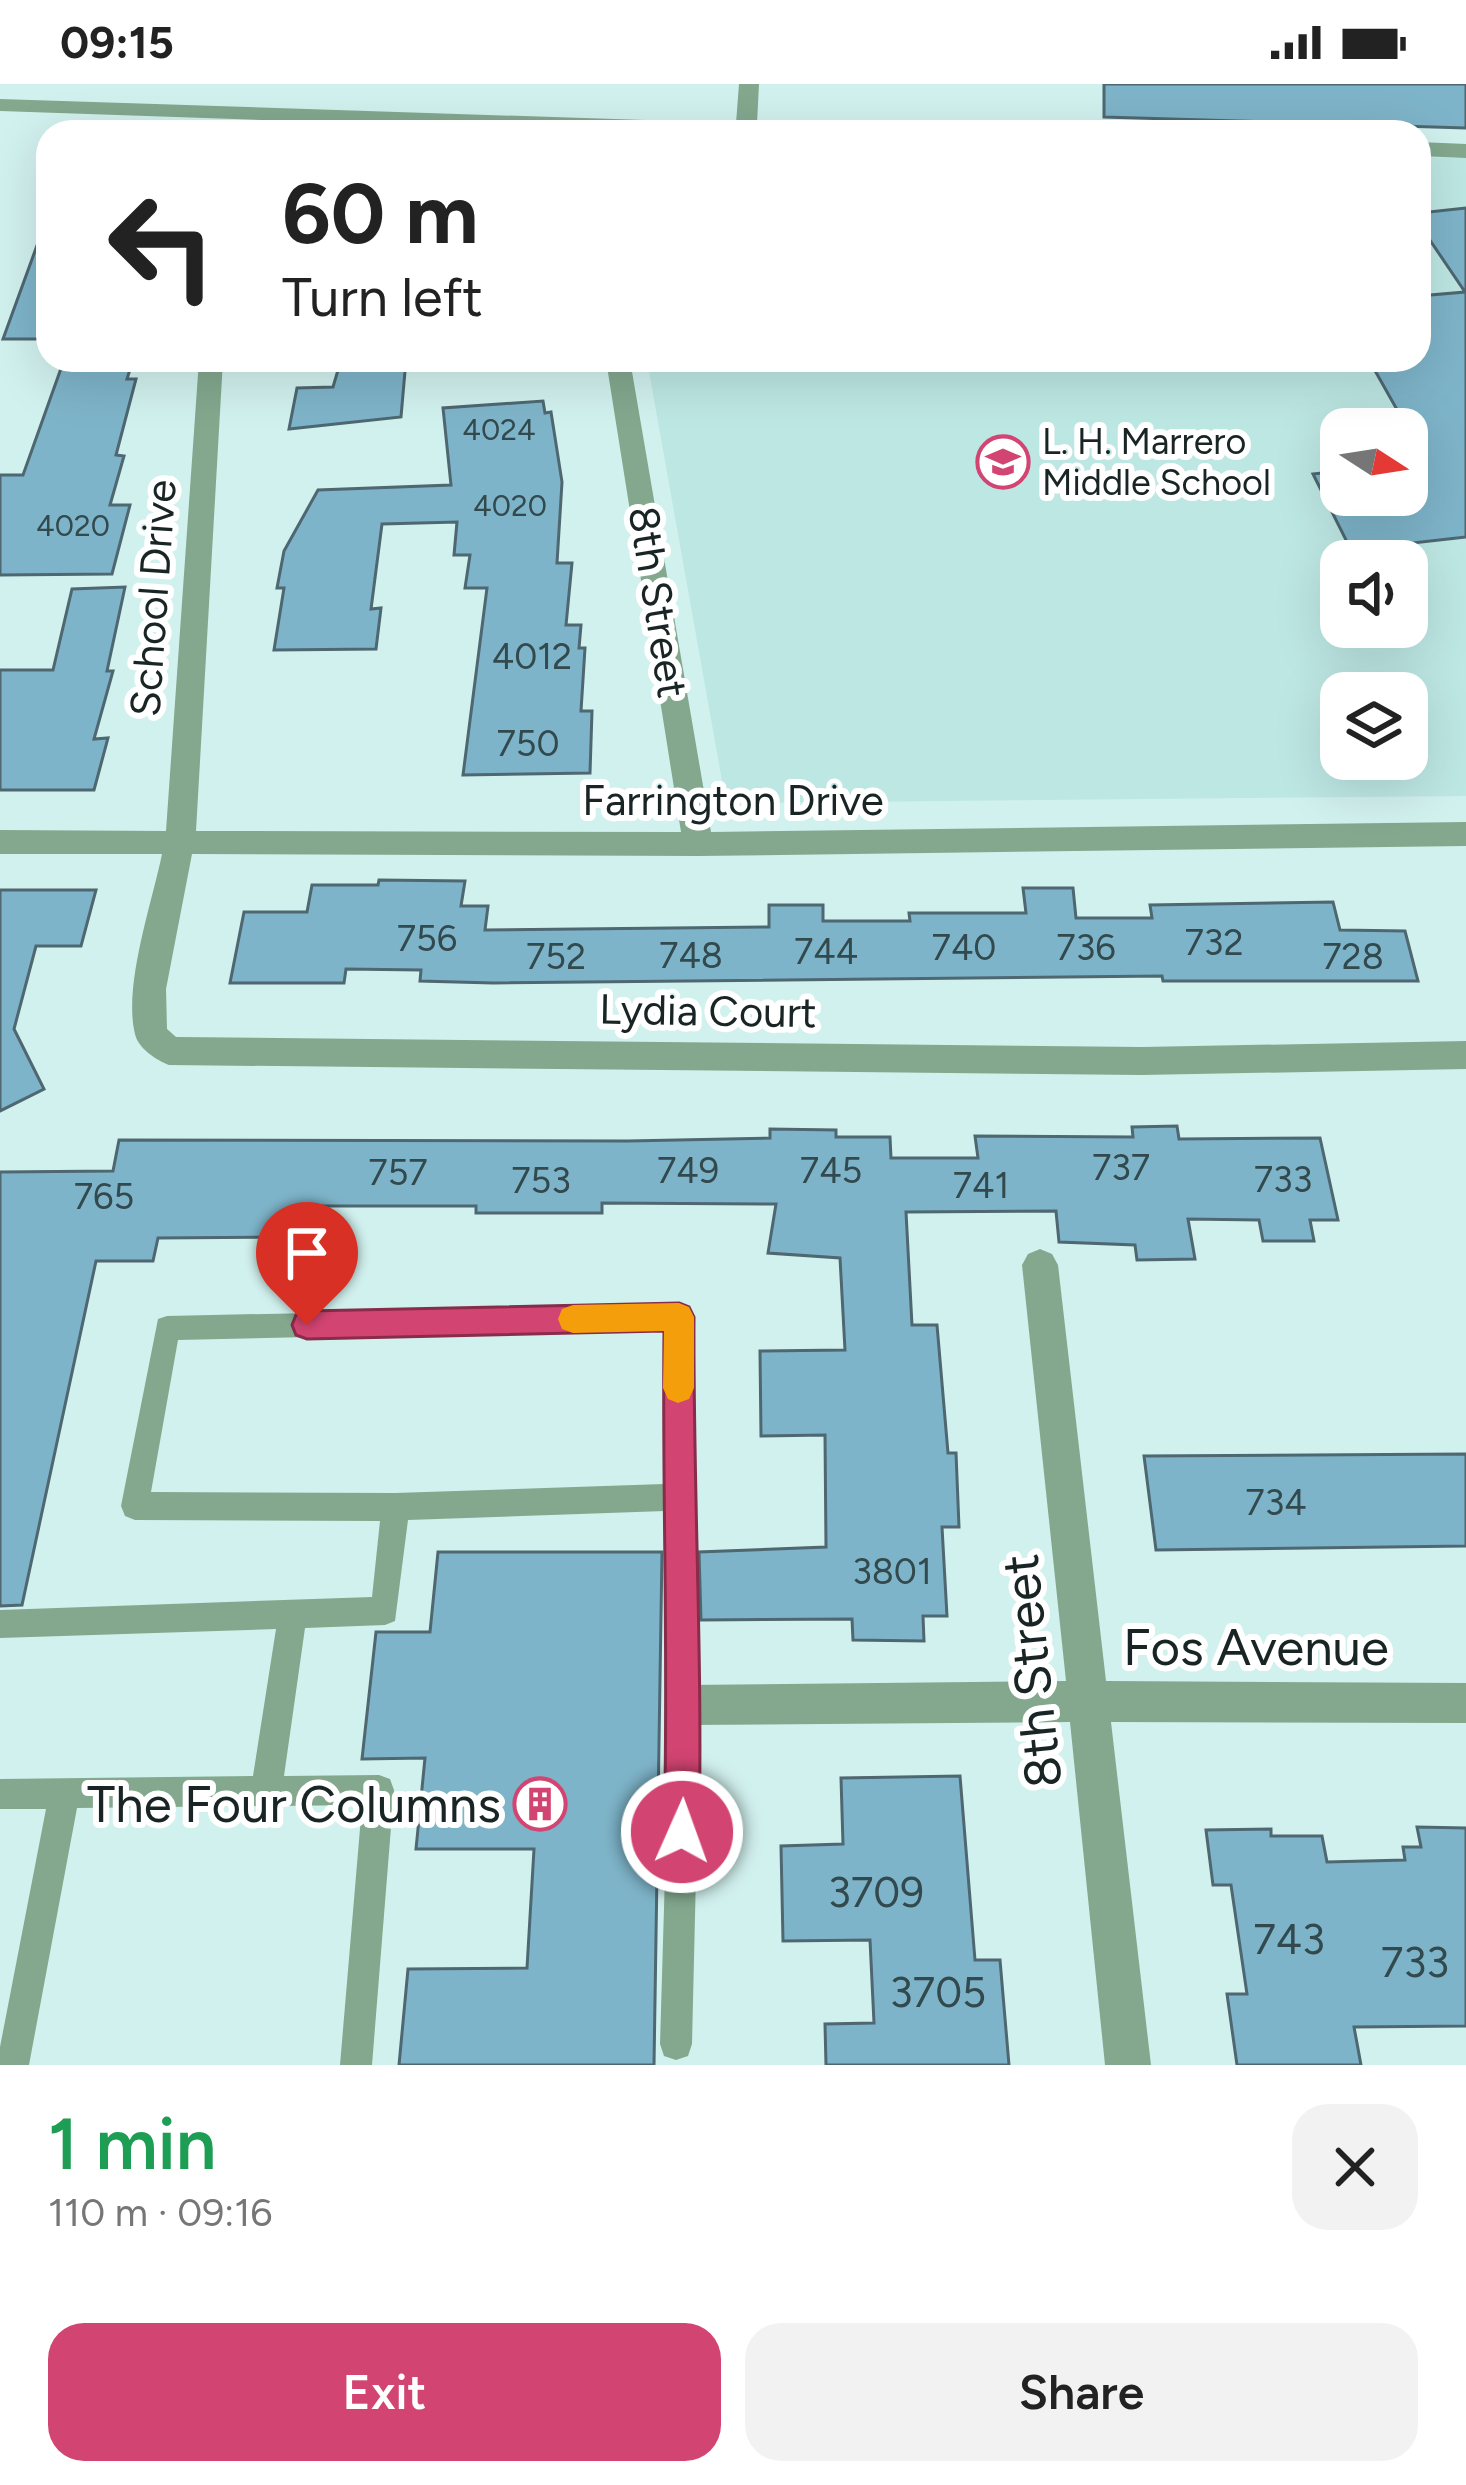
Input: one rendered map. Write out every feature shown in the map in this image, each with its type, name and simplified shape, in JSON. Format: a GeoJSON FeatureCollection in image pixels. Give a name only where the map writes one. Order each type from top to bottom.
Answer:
{"type":"FeatureCollection","features":[{"type":"Feature","properties":{"kind":"street"},"geometry":{"type":"LineString","coordinates":[[747,120],[749,84]]}},
{"type":"Feature","properties":{"kind":"street"},"geometry":{"type":"LineString","coordinates":[[0,106],[186,120]]}},
{"type":"Feature","properties":{"kind":"street"},"geometry":{"type":"LineString","coordinates":[[1431,150],[1466,151]]}},
{"type":"Feature","properties":{"kind":"street","name":"School Drive"},"geometry":{"type":"LineString","coordinates":[[180,841],[210,372]]}},
{"type":"Feature","properties":{"kind":"street","name":"8th Street"},"geometry":{"type":"LineString","coordinates":[[620,372],[698,844]]}},
{"type":"Feature","properties":{"kind":"street","name":"Farrington Drive"},"geometry":{"type":"LineString","coordinates":[[0,842],[698,844],[1466,833]]}},
{"type":"Feature","properties":{"kind":"street","name":"Lydia Court"},"geometry":{"type":"LineString","coordinates":[[180,841],[150,989],[151,1034],[169,1051],[1142,1061],[1466,1055]]}},
{"type":"Feature","properties":{"kind":"street","name":"8th Street"},"geometry":{"type":"LineString","coordinates":[[1040,1265],[1128,2065]]}},
{"type":"Feature","properties":{"kind":"street","name":"Fos Avenue"},"geometry":{"type":"LineString","coordinates":[[685,1706],[1090,1700],[1466,1703]]}},
{"type":"Feature","properties":{"kind":"lane"},"geometry":{"type":"LineString","coordinates":[[676,2044],[685,1706],[678,1497],[679,1317],[167,1328],[135,1506],[395,1507],[678,1497]]}},
{"type":"Feature","properties":{"kind":"lane"},"geometry":{"type":"LineString","coordinates":[[0,1624],[385,1611],[395,1507]]}},
{"type":"Feature","properties":{"kind":"lane"},"geometry":{"type":"LineString","coordinates":[[266,1792],[293,1615]]}},
{"type":"Feature","properties":{"kind":"lane"},"geometry":{"type":"LineString","coordinates":[[0,1794],[379,1790],[356,2065]]}},
{"type":"Feature","properties":{"kind":"lane"},"geometry":{"type":"LineString","coordinates":[[13,2065],[64,1794]]}},
{"type":"Feature","properties":{"kind":"shaded area","name":"L. H. Marrero Middle School"},"geometry":{"type":"Polygon","coordinates":[[[1431,157],[1466,158],[1466,796],[726,803],[649,372],[1431,372],[1431,157]]]}},
{"type":"Feature","properties":{"kind":"building"},"geometry":{"type":"Polygon","coordinates":[[[1104,84],[1466,84],[1466,128],[1431,127],[1431,120],[1104,117],[1104,84]]]}},
{"type":"Feature","properties":{"kind":"building"},"geometry":{"type":"Polygon","coordinates":[[[1466,208],[1466,537],[1346,540],[1334,516],[1428,516],[1428,408],[1396,408],[1376,372],[1431,372],[1431,295],[1465,292],[1431,242],[1431,212],[1466,208]]]}},
{"type":"Feature","properties":{"kind":"building"},"geometry":{"type":"Polygon","coordinates":[[[36,248],[36,339],[3,339],[36,248]]]}},
{"type":"Feature","properties":{"kind":"building"},"geometry":{"type":"Polygon","coordinates":[[[60,372],[129,372],[127,379],[136,379],[116,455],[124,456],[110,505],[130,505],[112,574],[0,575],[0,475],[23,475],[60,372]]]}},
{"type":"Feature","properties":{"kind":"building"},"geometry":{"type":"Polygon","coordinates":[[[337,372],[405,372],[401,417],[289,429],[297,388],[333,387],[337,372]]]}},
{"type":"Feature","properties":{"kind":"building"},"geometry":{"type":"Polygon","coordinates":[[[543,401],[545,413],[551,412],[562,482],[557,563],[572,563],[566,625],[581,625],[579,648],[585,648],[581,711],[592,711],[590,773],[463,775],[487,588],[465,588],[470,555],[454,555],[457,522],[382,524],[371,609],[381,608],[376,649],[274,650],[284,588],[277,588],[284,551],[318,490],[451,485],[443,408],[543,401]]]}},
{"type":"Feature","properties":{"kind":"building"},"geometry":{"type":"Polygon","coordinates":[[[125,587],[107,671],[113,671],[94,739],[108,738],[94,790],[0,790],[0,670],[53,670],[72,589],[125,587]]]}},
{"type":"Feature","properties":{"kind":"building"},"geometry":{"type":"Polygon","coordinates":[[[379,880],[465,881],[461,906],[488,906],[485,930],[769,927],[769,905],[823,905],[823,921],[910,921],[909,913],[1026,913],[1023,888],[1073,888],[1076,918],[1152,918],[1150,905],[1333,902],[1340,930],[1405,931],[1418,981],[1163,981],[1162,976],[493,983],[420,981],[421,970],[346,969],[344,983],[230,983],[244,912],[307,912],[312,885],[378,885],[379,880]]]}},
{"type":"Feature","properties":{"kind":"building"},"geometry":{"type":"Polygon","coordinates":[[[0,890],[96,890],[81,946],[36,946],[14,1029],[44,1089],[0,1111],[0,890]]]}},
{"type":"Feature","properties":{"kind":"building"},"geometry":{"type":"Polygon","coordinates":[[[1177,1126],[1179,1139],[1320,1138],[1338,1220],[1310,1220],[1314,1241],[1263,1241],[1259,1220],[1188,1219],[1195,1259],[1137,1260],[1135,1245],[1059,1242],[1056,1211],[906,1212],[912,1325],[937,1325],[948,1453],[956,1453],[959,1527],[942,1527],[947,1616],[923,1616],[924,1641],[853,1640],[852,1619],[701,1620],[699,1552],[826,1547],[825,1435],[761,1436],[760,1351],[845,1350],[840,1258],[768,1253],[776,1204],[602,1203],[602,1213],[476,1213],[476,1206],[311,1206],[307,1237],[158,1238],[153,1261],[96,1261],[22,1605],[0,1606],[0,1172],[113,1171],[119,1140],[628,1141],[770,1138],[770,1129],[836,1130],[836,1137],[890,1137],[891,1158],[978,1158],[975,1136],[1133,1137],[1132,1127],[1177,1126]]]}},
{"type":"Feature","properties":{"kind":"building"},"geometry":{"type":"Polygon","coordinates":[[[1466,1454],[1466,1546],[1156,1550],[1144,1456],[1466,1454]]]}},
{"type":"Feature","properties":{"kind":"building","name":"The Four Columns"},"geometry":{"type":"Polygon","coordinates":[[[438,1552],[662,1552],[654,2065],[399,2065],[408,1969],[527,1968],[534,1849],[416,1849],[425,1758],[362,1759],[376,1632],[430,1632],[438,1552]]]}},
{"type":"Feature","properties":{"kind":"building"},"geometry":{"type":"Polygon","coordinates":[[[960,1776],[975,1960],[1000,1960],[1009,2065],[826,2065],[825,2024],[874,2023],[870,1940],[783,1941],[781,1846],[843,1844],[841,1778],[960,1776]]]}},
{"type":"Feature","properties":{"kind":"building"},"geometry":{"type":"Polygon","coordinates":[[[1417,1827],[1466,1828],[1466,2026],[1354,2027],[1361,2065],[1237,2065],[1227,1994],[1247,1994],[1231,1885],[1213,1885],[1206,1830],[1271,1829],[1271,1836],[1322,1836],[1327,1862],[1405,1860],[1403,1847],[1421,1847],[1417,1827]]]}},
{"type":"Feature","properties":{"kind":"slow traffic"},"geometry":{"type":"LineString","coordinates":[[573,1319],[679,1317],[678,1388]]}},
{"type":"Feature","properties":{"kind":"place","name":"L. H. Marrero Middle School"},"geometry":{"type":"Point","coordinates":[1003,462]}},
{"type":"Feature","properties":{"kind":"place","name":"The Four Columns"},"geometry":{"type":"Point","coordinates":[540,1804]}},
{"type":"Feature","properties":{"kind":"route"},"geometry":{"type":"LineString","coordinates":[[307,1325],[679,1317],[678,1497],[685,1706],[682,1832]]}}]}
